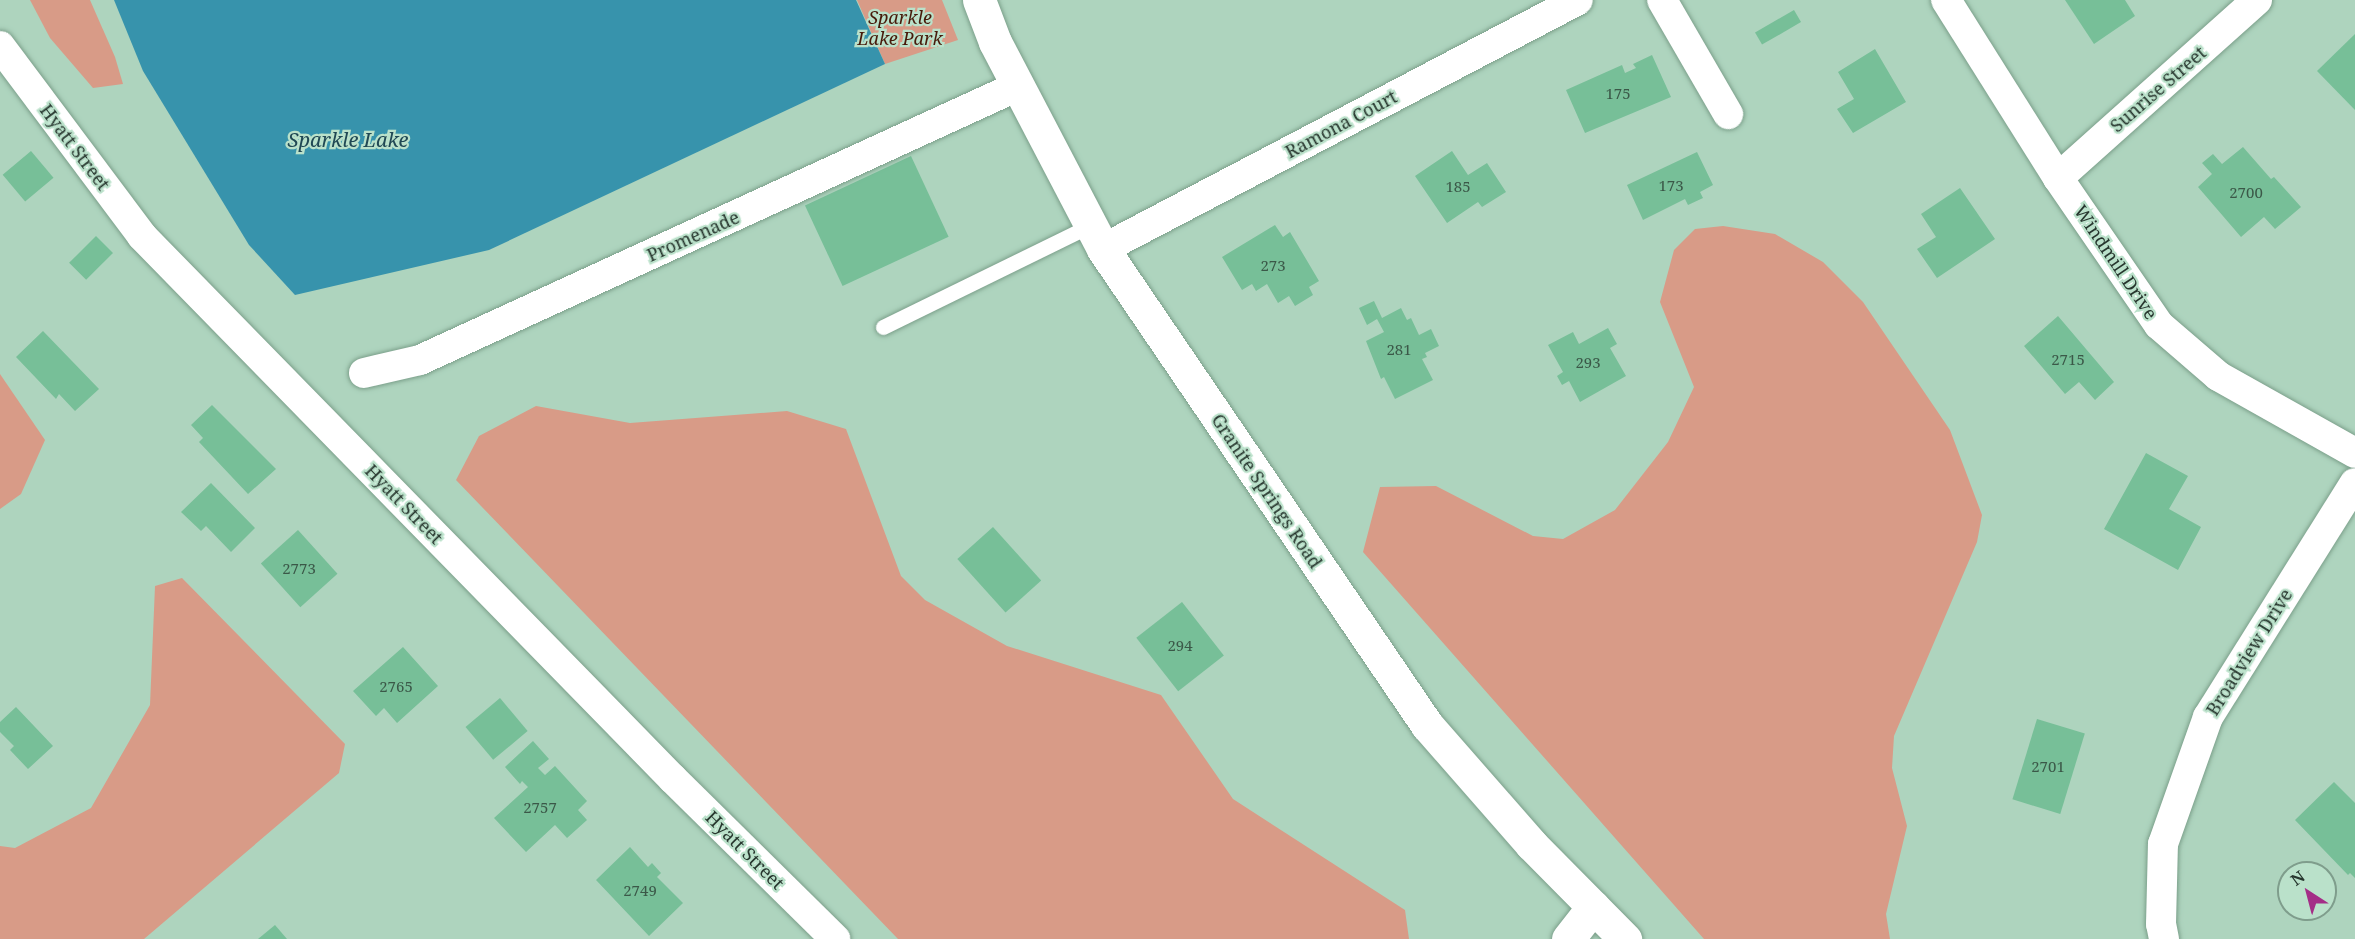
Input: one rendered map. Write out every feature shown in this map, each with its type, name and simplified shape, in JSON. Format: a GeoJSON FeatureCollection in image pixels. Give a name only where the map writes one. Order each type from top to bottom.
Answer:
{"type":"FeatureCollection","features":[{"type":"Feature","properties":{"kind":"street","name":"Granite Springs Road"},"geometry":{"type":"LineString","coordinates":[[979,0],[995,42],[1097,237],[1427,725],[1531,844],[1625,939]]}},
{"type":"Feature","properties":{"kind":"street","name":"Ramona Court"},"geometry":{"type":"LineString","coordinates":[[1097,237],[1578,0]]}},
{"type":"Feature","properties":{"kind":"street"},"geometry":{"type":"LineString","coordinates":[[1662,0],[1728,114]]}},
{"type":"Feature","properties":{"kind":"street","name":"Windmill Drive"},"geometry":{"type":"LineString","coordinates":[[1946,0],[2058,177],[2159,325],[2218,376],[2355,453]]}},
{"type":"Feature","properties":{"kind":"street","name":"Sunrise Street"},"geometry":{"type":"LineString","coordinates":[[2058,177],[2257,0]]}},
{"type":"Feature","properties":{"kind":"street","name":"Hyatt Street"},"geometry":{"type":"LineString","coordinates":[[0,46],[142,236],[673,779],[835,939]]}},
{"type":"Feature","properties":{"kind":"street","name":"Promenade"},"geometry":{"type":"LineString","coordinates":[[364,373],[420,360],[1018,86]]}},
{"type":"Feature","properties":{"kind":"street","name":"Broadview Drive"},"geometry":{"type":"LineString","coordinates":[[2164,939],[2161,924],[2163,844],[2208,717],[2355,483]]}},
{"type":"Feature","properties":{"kind":"street"},"geometry":{"type":"LineString","coordinates":[[1568,939],[1593,906]]}},
{"type":"Feature","properties":{"kind":"lane"},"geometry":{"type":"LineString","coordinates":[[883,327],[1097,237]]}},
{"type":"Feature","properties":{"kind":"green space"},"geometry":{"type":"Polygon","coordinates":[[[30,0],[90,0],[115,57],[123,84],[93,88],[50,38],[30,0]]]}},
{"type":"Feature","properties":{"kind":"green space","name":"Sparkle Lake Park"},"geometry":{"type":"Polygon","coordinates":[[[857,0],[942,0],[958,40],[885,64],[857,0]]]}},
{"type":"Feature","properties":{"kind":"green space"},"geometry":{"type":"Polygon","coordinates":[[[1723,226],[1775,234],[1823,262],[1863,302],[1950,430],[1982,515],[1977,542],[1894,736],[1892,768],[1907,826],[1886,914],[1890,939],[1704,939],[1363,552],[1380,487],[1436,486],[1533,536],[1563,539],[1615,510],[1668,442],[1694,387],[1660,302],[1674,250],[1695,229],[1723,226]]]}},
{"type":"Feature","properties":{"kind":"green space"},"geometry":{"type":"Polygon","coordinates":[[[0,374],[45,440],[21,494],[0,509],[0,374]]]}},
{"type":"Feature","properties":{"kind":"green space"},"geometry":{"type":"Polygon","coordinates":[[[536,406],[630,423],[787,411],[846,429],[901,576],[925,600],[1007,646],[1161,695],[1233,799],[1405,910],[1409,939],[898,939],[456,480],[479,436],[536,406]]]}},
{"type":"Feature","properties":{"kind":"green space"},"geometry":{"type":"Polygon","coordinates":[[[182,578],[345,744],[339,773],[144,939],[0,939],[0,846],[15,848],[91,808],[150,705],[155,586],[182,578]]]}},
{"type":"Feature","properties":{"kind":"water","name":"Sparkle Lake"},"geometry":{"type":"Polygon","coordinates":[[[114,0],[856,0],[885,64],[489,250],[295,295],[249,245],[143,71],[114,0]]]}},
{"type":"Feature","properties":{"kind":"building"},"geometry":{"type":"Polygon","coordinates":[[[2065,0],[2125,0],[2135,16],[2094,44],[2065,0]]]}},
{"type":"Feature","properties":{"kind":"building"},"geometry":{"type":"Polygon","coordinates":[[[1794,10],[1801,22],[1762,45],[1755,32],[1794,10]]]}},
{"type":"Feature","properties":{"kind":"building"},"geometry":{"type":"Polygon","coordinates":[[[2355,34],[2355,110],[2317,71],[2355,34]]]}},
{"type":"Feature","properties":{"kind":"building"},"geometry":{"type":"Polygon","coordinates":[[[1875,49],[1906,102],[1853,133],[1837,109],[1854,99],[1838,72],[1875,49]]]}},
{"type":"Feature","properties":{"kind":"building"},"geometry":{"type":"Polygon","coordinates":[[[1652,55],[1671,97],[1585,133],[1566,90],[1622,65],[1625,73],[1636,68],[1633,64],[1652,55]]]}},
{"type":"Feature","properties":{"kind":"building"},"geometry":{"type":"Polygon","coordinates":[[[2243,147],[2271,179],[2274,177],[2301,207],[2275,229],[2264,217],[2241,237],[2198,187],[2212,174],[2202,163],[2213,154],[2222,164],[2243,147]]]}},
{"type":"Feature","properties":{"kind":"building"},"geometry":{"type":"Polygon","coordinates":[[[31,151],[53,178],[25,202],[3,175],[31,151]]]}},
{"type":"Feature","properties":{"kind":"building"},"geometry":{"type":"Polygon","coordinates":[[[1452,151],[1468,175],[1487,163],[1506,192],[1482,207],[1478,202],[1447,223],[1415,176],[1452,151]]]}},
{"type":"Feature","properties":{"kind":"building"},"geometry":{"type":"Polygon","coordinates":[[[1697,152],[1713,185],[1700,192],[1703,198],[1688,205],[1685,199],[1643,220],[1627,185],[1697,152]]]}},
{"type":"Feature","properties":{"kind":"building"},"geometry":{"type":"Polygon","coordinates":[[[911,156],[949,237],[843,286],[805,205],[911,156]]]}},
{"type":"Feature","properties":{"kind":"building"},"geometry":{"type":"Polygon","coordinates":[[[1960,188],[1995,239],[1937,278],[1917,249],[1936,237],[1921,214],[1960,188]]]}},
{"type":"Feature","properties":{"kind":"building"},"geometry":{"type":"Polygon","coordinates":[[[1275,225],[1283,237],[1290,232],[1319,281],[1309,287],[1313,295],[1295,306],[1289,296],[1278,303],[1267,284],[1256,291],[1252,284],[1242,290],[1222,257],[1275,225]]]}},
{"type":"Feature","properties":{"kind":"building"},"geometry":{"type":"Polygon","coordinates":[[[96,236],[113,253],[86,280],[69,263],[96,236]]]}},
{"type":"Feature","properties":{"kind":"building"},"geometry":{"type":"Polygon","coordinates":[[[1374,301],[1382,318],[1401,308],[1407,320],[1411,318],[1419,335],[1431,329],[1439,346],[1425,353],[1427,357],[1422,359],[1433,380],[1395,399],[1384,377],[1381,379],[1366,341],[1384,332],[1377,319],[1367,325],[1359,308],[1374,301]]]}},
{"type":"Feature","properties":{"kind":"building"},"geometry":{"type":"Polygon","coordinates":[[[2058,316],[2114,382],[2095,400],[2079,382],[2065,394],[2024,346],[2058,316]]]}},
{"type":"Feature","properties":{"kind":"building"},"geometry":{"type":"Polygon","coordinates":[[[1608,328],[1617,344],[1610,348],[1626,376],[1580,402],[1569,381],[1562,385],[1557,376],[1563,372],[1548,345],[1573,332],[1579,344],[1608,328]]]}},
{"type":"Feature","properties":{"kind":"building"},"geometry":{"type":"Polygon","coordinates":[[[43,331],[99,389],[75,411],[59,394],[56,399],[16,357],[43,331]]]}},
{"type":"Feature","properties":{"kind":"building"},"geometry":{"type":"Polygon","coordinates":[[[212,405],[276,469],[248,494],[199,442],[203,438],[191,425],[212,405]]]}},
{"type":"Feature","properties":{"kind":"building"},"geometry":{"type":"Polygon","coordinates":[[[2146,453],[2188,476],[2169,509],[2201,527],[2178,570],[2104,529],[2146,453]]]}},
{"type":"Feature","properties":{"kind":"building"},"geometry":{"type":"Polygon","coordinates":[[[211,483],[255,528],[231,552],[206,526],[201,531],[181,512],[211,483]]]}},
{"type":"Feature","properties":{"kind":"building"},"geometry":{"type":"Polygon","coordinates":[[[993,527],[1041,581],[1006,613],[957,559],[993,527]]]}},
{"type":"Feature","properties":{"kind":"building"},"geometry":{"type":"Polygon","coordinates":[[[298,530],[337,574],[300,607],[261,563],[298,530]]]}},
{"type":"Feature","properties":{"kind":"building"},"geometry":{"type":"Polygon","coordinates":[[[1182,602],[1224,656],[1178,691],[1136,638],[1182,602]]]}},
{"type":"Feature","properties":{"kind":"building"},"geometry":{"type":"Polygon","coordinates":[[[403,647],[438,686],[397,723],[384,708],[376,716],[353,691],[403,647]]]}},
{"type":"Feature","properties":{"kind":"building"},"geometry":{"type":"Polygon","coordinates":[[[500,698],[528,731],[493,760],[466,727],[500,698]]]}},
{"type":"Feature","properties":{"kind":"building"},"geometry":{"type":"Polygon","coordinates":[[[16,707],[53,746],[28,769],[10,750],[14,746],[0,732],[0,722],[16,707]]]}},
{"type":"Feature","properties":{"kind":"building"},"geometry":{"type":"Polygon","coordinates":[[[2037,719],[2085,734],[2060,814],[2012,799],[2037,719]]]}},
{"type":"Feature","properties":{"kind":"building"},"geometry":{"type":"Polygon","coordinates":[[[533,741],[549,759],[538,768],[545,775],[555,766],[587,801],[578,810],[587,820],[567,838],[555,825],[526,852],[494,818],[528,787],[522,781],[520,784],[505,767],[533,741]]]}},
{"type":"Feature","properties":{"kind":"building"},"geometry":{"type":"Polygon","coordinates":[[[2334,782],[2355,803],[2355,878],[2350,873],[2348,875],[2295,820],[2334,782]]]}},
{"type":"Feature","properties":{"kind":"building"},"geometry":{"type":"Polygon","coordinates":[[[630,847],[648,867],[652,863],[661,873],[657,877],[683,903],[649,936],[596,880],[630,847]]]}},
{"type":"Feature","properties":{"kind":"building"},"geometry":{"type":"Polygon","coordinates":[[[275,925],[287,939],[258,939],[275,925]]]}}]}
